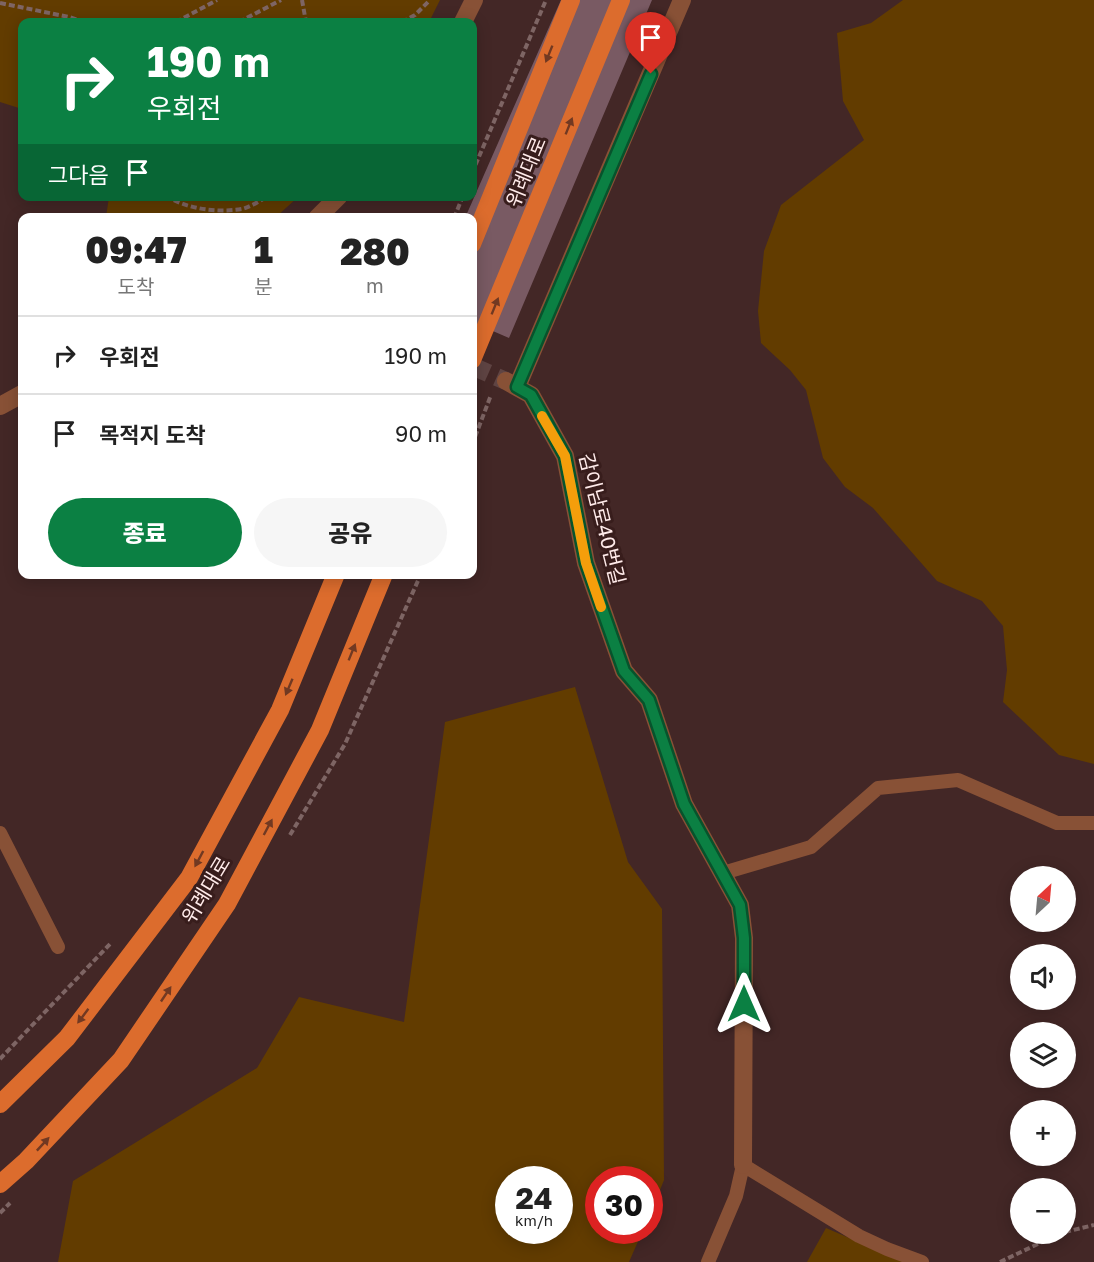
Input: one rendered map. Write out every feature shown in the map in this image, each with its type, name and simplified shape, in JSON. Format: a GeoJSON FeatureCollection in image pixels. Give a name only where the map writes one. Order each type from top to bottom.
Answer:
{"type":"FeatureCollection","features":[{"type":"Feature","properties":{"kind":"main road","name":"위례대로"},"geometry":{"type":"LineString","coordinates":[[477,232],[571,0]]}},
{"type":"Feature","properties":{"kind":"main road","name":"위례대로"},"geometry":{"type":"LineString","coordinates":[[477,348],[621,0]]}},
{"type":"Feature","properties":{"kind":"main road","name":"위례대로"},"geometry":{"type":"LineString","coordinates":[[0,1104],[66,1038],[189,878],[280,710],[334,579]]}},
{"type":"Feature","properties":{"kind":"main road","name":"위례대로"},"geometry":{"type":"LineString","coordinates":[[0,1184],[26,1161],[122,1060],[227,904],[320,730],[382,579]]}},
{"type":"Feature","properties":{"kind":"street"},"geometry":{"type":"LineString","coordinates":[[465,18],[474,0]]}},
{"type":"Feature","properties":{"kind":"street","name":"감이남로40번길"},"geometry":{"type":"LineString","coordinates":[[682,0],[512,384],[531,395],[565,456],[586,563],[624,671],[649,700],[684,804],[740,905],[744,938],[743,1165]]}},
{"type":"Feature","properties":{"kind":"street"},"geometry":{"type":"LineString","coordinates":[[322,213],[334,201]]}},
{"type":"Feature","properties":{"kind":"street"},"geometry":{"type":"LineString","coordinates":[[0,406],[18,396]]}},
{"type":"Feature","properties":{"kind":"lane"},"geometry":{"type":"LineString","coordinates":[[723,873],[811,847],[878,788],[958,780],[1057,822],[1094,823]]}},
{"type":"Feature","properties":{"kind":"lane"},"geometry":{"type":"LineString","coordinates":[[0,833],[58,947]]}},
{"type":"Feature","properties":{"kind":"lane"},"geometry":{"type":"LineString","coordinates":[[743,1165],[859,1236],[922,1262]]}},
{"type":"Feature","properties":{"kind":"lane","name":"감이남로40번길"},"geometry":{"type":"LineString","coordinates":[[708,1262],[736,1196],[743,1165]]}},
{"type":"Feature","properties":{"kind":"path"},"geometry":{"type":"LineString","coordinates":[[183,18],[217,0]]}},
{"type":"Feature","properties":{"kind":"path"},"geometry":{"type":"LineString","coordinates":[[247,18],[281,0]]}},
{"type":"Feature","properties":{"kind":"path"},"geometry":{"type":"LineString","coordinates":[[302,0],[305,18]]}},
{"type":"Feature","properties":{"kind":"path"},"geometry":{"type":"LineString","coordinates":[[409,18],[430,0]]}},
{"type":"Feature","properties":{"kind":"path"},"geometry":{"type":"LineString","coordinates":[[477,161],[546,0]]}},
{"type":"Feature","properties":{"kind":"path"},"geometry":{"type":"LineString","coordinates":[[0,3],[72,18]]}},
{"type":"Feature","properties":{"kind":"path"},"geometry":{"type":"LineString","coordinates":[[178,201],[192,207],[219,210],[244,208],[258,201]]}},
{"type":"Feature","properties":{"kind":"path"},"geometry":{"type":"LineString","coordinates":[[0,1059],[111,943]]}},
{"type":"Feature","properties":{"kind":"path"},"geometry":{"type":"LineString","coordinates":[[1076,1229],[1094,1225]]}},
{"type":"Feature","properties":{"kind":"path"},"geometry":{"type":"LineString","coordinates":[[1000,1262],[1037,1244]]}},
{"type":"Feature","properties":{"kind":"shaded area"},"geometry":{"type":"Polygon","coordinates":[[[0,0],[440,0],[431,18],[18,18],[18,108],[0,102],[0,0]]]}},
{"type":"Feature","properties":{"kind":"shaded area"},"geometry":{"type":"Polygon","coordinates":[[[903,0],[1094,0],[1094,764],[1059,755],[1003,702],[1007,670],[1003,626],[982,601],[937,581],[873,508],[845,487],[823,458],[806,390],[790,370],[761,343],[758,311],[764,251],[781,205],[864,140],[843,101],[837,33],[871,23],[903,0]]]}},
{"type":"Feature","properties":{"kind":"shaded area"},"geometry":{"type":"Polygon","coordinates":[[[108,201],[294,201],[280,213],[107,213],[108,201]]]}},
{"type":"Feature","properties":{"kind":"shaded area"},"geometry":{"type":"Polygon","coordinates":[[[575,687],[628,862],[662,909],[664,1180],[663,1182],[663,1166],[585,1166],[585,1244],[637,1244],[629,1262],[58,1262],[73,1181],[257,1068],[299,997],[404,1022],[445,722],[575,687]]]}},
{"type":"Feature","properties":{"kind":"shaded area"},"geometry":{"type":"Polygon","coordinates":[[[826,1228],[905,1262],[807,1262],[826,1228]]]}},
{"type":"Feature","properties":{"kind":"building"},"geometry":{"type":"Polygon","coordinates":[[[561,0],[652,0],[509,338],[477,324],[477,213],[467,213],[472,201],[477,201],[477,191],[561,0]]]}},
{"type":"Feature","properties":{"kind":"tunnel"},"geometry":{"type":"LineString","coordinates":[[477,368],[506,381]]}},
{"type":"Feature","properties":{"kind":"slow traffic"},"geometry":{"type":"LineString","coordinates":[[542,416],[565,456],[586,563],[601,607]]}},
{"type":"Feature","properties":{"kind":"route"},"geometry":{"type":"LineString","coordinates":[[651,74],[517,387],[531,395],[565,456],[586,563],[624,671],[649,700],[684,804],[740,905],[744,938],[744,1004]]}}]}
